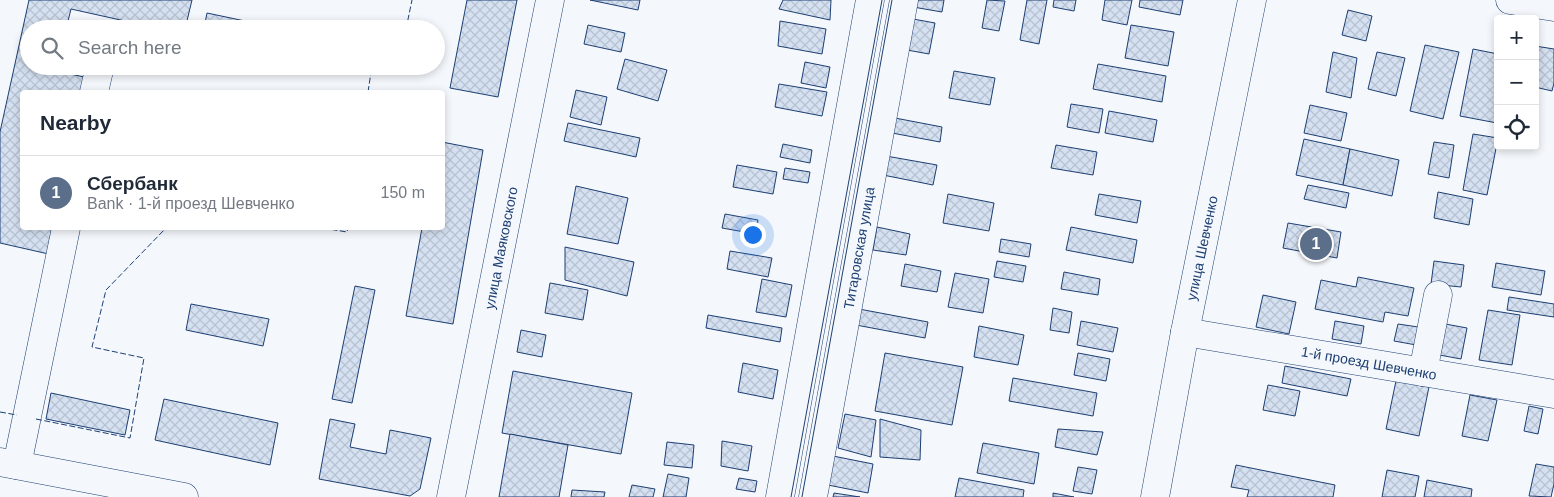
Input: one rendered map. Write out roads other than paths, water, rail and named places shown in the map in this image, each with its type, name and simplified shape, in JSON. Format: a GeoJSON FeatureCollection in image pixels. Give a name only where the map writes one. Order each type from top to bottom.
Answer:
{"type":"FeatureCollection","features":[{"type":"Feature","properties":{"kind":"street","name":"улица Маяковского"},"geometry":{"type":"LineString","coordinates":[[451,497],[550,0]]}},
{"type":"Feature","properties":{"kind":"street"},"geometry":{"type":"LineString","coordinates":[[780,497],[870,0]]}},
{"type":"Feature","properties":{"kind":"street","name":"Титаровская улица"},"geometry":{"type":"LineString","coordinates":[[813,497],[904,0]]}},
{"type":"Feature","properties":{"kind":"street","name":"улица Шевченко"},"geometry":{"type":"LineString","coordinates":[[1154,497],[1185,332],[1252,0]]}},
{"type":"Feature","properties":{"kind":"street"},"geometry":{"type":"LineString","coordinates":[[1510,0],[1554,7]]}},
{"type":"Feature","properties":{"kind":"street"},"geometry":{"type":"LineString","coordinates":[[94,90],[98,75]]}},
{"type":"Feature","properties":{"kind":"street"},"geometry":{"type":"LineString","coordinates":[[66,230],[8,464],[184,497]]}},
{"type":"Feature","properties":{"kind":"street"},"geometry":{"type":"LineString","coordinates":[[1423,372],[1438,295]]}},
{"type":"Feature","properties":{"kind":"street","name":"1-й проезд Шевченко"},"geometry":{"type":"LineString","coordinates":[[1185,332],[1554,394]]}},
{"type":"Feature","properties":{"kind":"tram line"},"geometry":{"type":"LineString","coordinates":[[791,497],[882,0]]}},
{"type":"Feature","properties":{"kind":"tram line"},"geometry":{"type":"LineString","coordinates":[[802,497],[892,0]]}},
{"type":"Feature","properties":{"kind":"place","name":"Сбербанк"},"geometry":{"type":"Point","coordinates":[1316,244]}}]}
